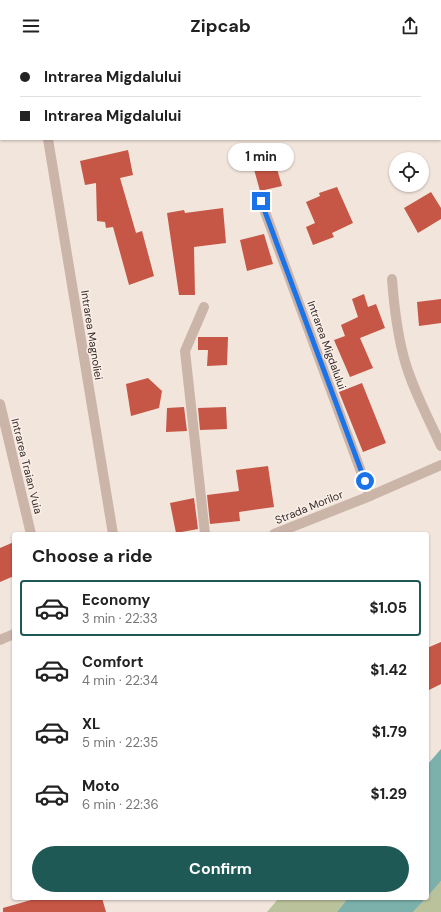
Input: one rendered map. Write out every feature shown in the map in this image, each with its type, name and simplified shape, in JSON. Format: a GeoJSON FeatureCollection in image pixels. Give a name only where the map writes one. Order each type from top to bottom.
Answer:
{"type":"FeatureCollection","features":[{"type":"Feature","properties":{"kind":"street","name":"Intrarea Magnoliei"},"geometry":{"type":"LineString","coordinates":[[48,140],[113,532]]}},
{"type":"Feature","properties":{"kind":"street","name":"Intrarea Migdalului"},"geometry":{"type":"LineString","coordinates":[[261,201],[370,496]]}},
{"type":"Feature","properties":{"kind":"street"},"geometry":{"type":"LineString","coordinates":[[392,279],[396,325],[404,358],[411,380],[441,446]]}},
{"type":"Feature","properties":{"kind":"street"},"geometry":{"type":"LineString","coordinates":[[204,306],[185,351],[205,532]]}},
{"type":"Feature","properties":{"kind":"street","name":"Intrarea Traian Vuia"},"geometry":{"type":"LineString","coordinates":[[0,404],[31,532]]}},
{"type":"Feature","properties":{"kind":"street","name":"Strada Morilor"},"geometry":{"type":"LineString","coordinates":[[279,532],[370,496],[441,465]]}},
{"type":"Feature","properties":{"kind":"street"},"geometry":{"type":"LineString","coordinates":[[0,640],[12,635]]}},
{"type":"Feature","properties":{"kind":"green space"},"geometry":{"type":"Polygon","coordinates":[[[441,881],[441,912],[413,912],[424,900],[429,900],[429,894],[441,881]]]}},
{"type":"Feature","properties":{"kind":"green space"},"geometry":{"type":"Polygon","coordinates":[[[277,900],[346,900],[337,912],[267,912],[277,900]]]}},
{"type":"Feature","properties":{"kind":"water"},"geometry":{"type":"Polygon","coordinates":[[[441,749],[441,881],[429,895],[429,763],[441,749]]]}},
{"type":"Feature","properties":{"kind":"water"},"geometry":{"type":"Polygon","coordinates":[[[346,900],[424,900],[413,912],[337,912],[346,900]]]}},
{"type":"Feature","properties":{"kind":"building"},"geometry":{"type":"Polygon","coordinates":[[[270,145],[282,186],[260,191],[249,151],[270,145]]]}},
{"type":"Feature","properties":{"kind":"building"},"geometry":{"type":"Polygon","coordinates":[[[128,150],[133,175],[120,178],[136,233],[142,231],[154,276],[129,285],[113,227],[106,228],[105,222],[97,221],[96,183],[85,185],[80,161],[128,150]]]}},
{"type":"Feature","properties":{"kind":"building"},"geometry":{"type":"Polygon","coordinates":[[[337,187],[353,223],[332,233],[334,237],[313,245],[306,227],[315,223],[306,202],[320,196],[319,193],[337,187]]]}},
{"type":"Feature","properties":{"kind":"building"},"geometry":{"type":"Polygon","coordinates":[[[431,192],[441,208],[441,219],[418,233],[404,208],[431,192]]]}},
{"type":"Feature","properties":{"kind":"building"},"geometry":{"type":"Polygon","coordinates":[[[223,208],[226,243],[194,247],[195,295],[179,295],[167,213],[184,210],[185,213],[223,208]]]}},
{"type":"Feature","properties":{"kind":"building"},"geometry":{"type":"Polygon","coordinates":[[[264,234],[273,264],[247,271],[240,240],[264,234]]]}},
{"type":"Feature","properties":{"kind":"building"},"geometry":{"type":"Polygon","coordinates":[[[364,294],[368,307],[376,304],[385,328],[360,338],[373,368],[350,377],[334,340],[345,336],[341,325],[358,317],[352,299],[364,294]]]}},
{"type":"Feature","properties":{"kind":"building"},"geometry":{"type":"Polygon","coordinates":[[[441,299],[441,323],[419,326],[417,302],[441,299]]]}},
{"type":"Feature","properties":{"kind":"building"},"geometry":{"type":"Polygon","coordinates":[[[198,337],[228,337],[227,365],[207,366],[208,350],[198,350],[198,337]]]}},
{"type":"Feature","properties":{"kind":"building"},"geometry":{"type":"Polygon","coordinates":[[[148,378],[162,391],[159,408],[131,416],[126,384],[148,378]]]}},
{"type":"Feature","properties":{"kind":"building"},"geometry":{"type":"Polygon","coordinates":[[[362,383],[386,443],[363,452],[339,392],[362,383]]]}},
{"type":"Feature","properties":{"kind":"building"},"geometry":{"type":"Polygon","coordinates":[[[184,407],[187,431],[166,432],[167,408],[184,407]]]}},
{"type":"Feature","properties":{"kind":"building"},"geometry":{"type":"Polygon","coordinates":[[[226,407],[227,429],[200,430],[198,408],[226,407]]]}},
{"type":"Feature","properties":{"kind":"building"},"geometry":{"type":"Polygon","coordinates":[[[268,466],[274,507],[239,512],[240,521],[210,524],[207,495],[239,491],[236,470],[268,466]]]}},
{"type":"Feature","properties":{"kind":"building"},"geometry":{"type":"Polygon","coordinates":[[[194,498],[198,529],[176,532],[170,503],[194,498]]]}},
{"type":"Feature","properties":{"kind":"building"},"geometry":{"type":"Polygon","coordinates":[[[12,543],[12,577],[0,582],[0,548],[12,543]]]}},
{"type":"Feature","properties":{"kind":"building"},"geometry":{"type":"Polygon","coordinates":[[[441,642],[441,684],[429,690],[429,647],[441,642]]]}},
{"type":"Feature","properties":{"kind":"building"},"geometry":{"type":"Polygon","coordinates":[[[31,900],[103,900],[106,912],[3,912],[3,908],[31,900]]]}},
{"type":"Feature","properties":{"kind":"route"},"geometry":{"type":"LineString","coordinates":[[261,201],[365,481]]}}]}
